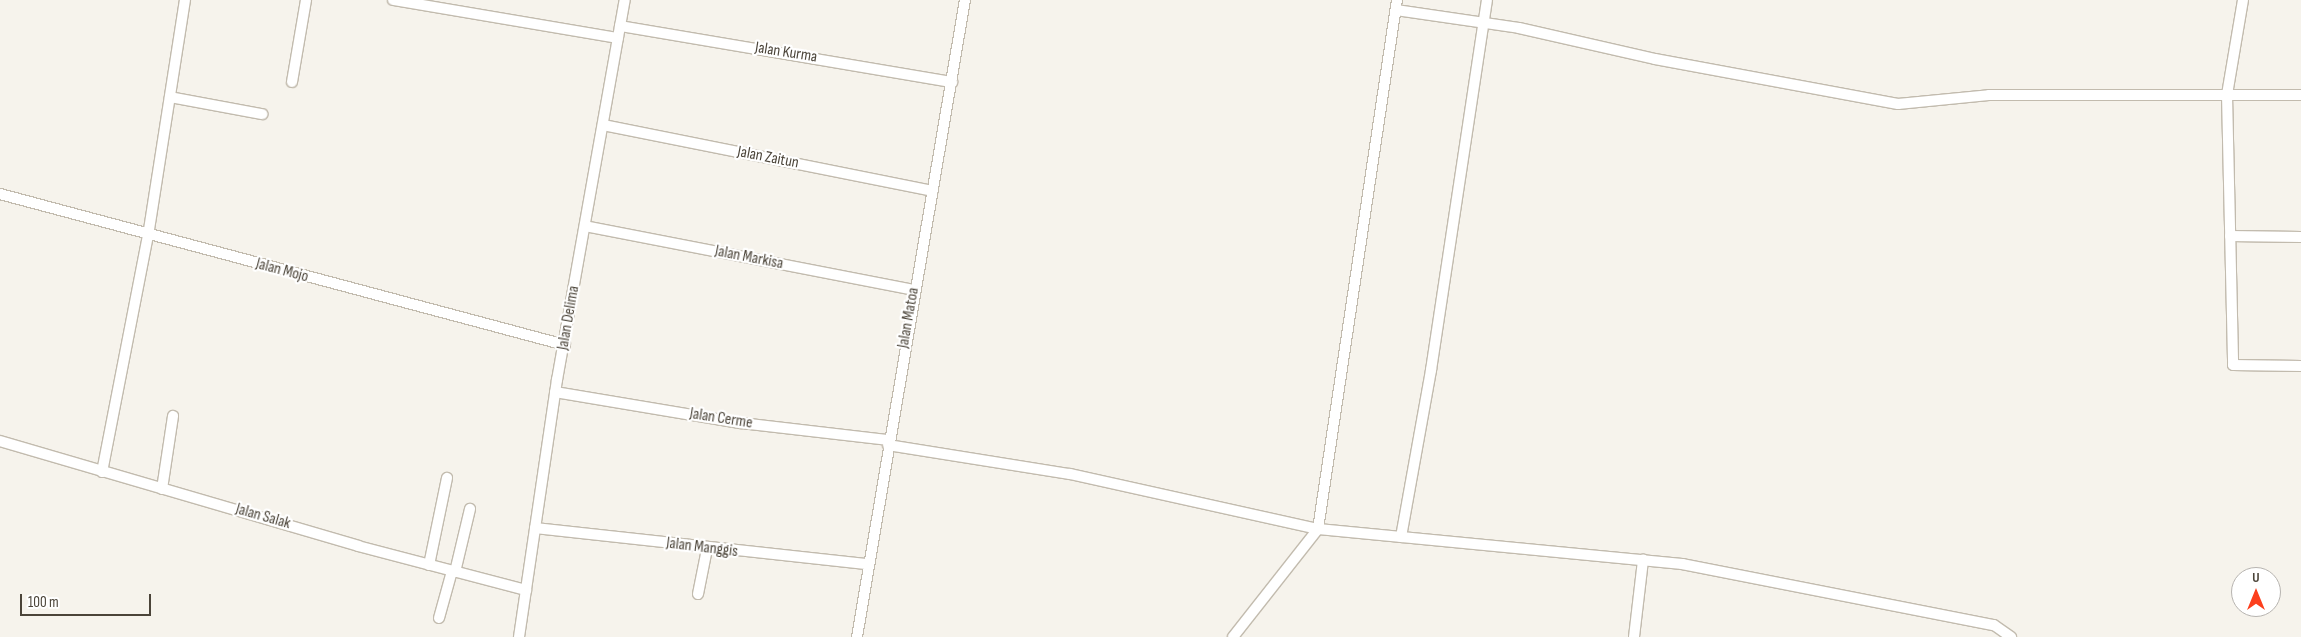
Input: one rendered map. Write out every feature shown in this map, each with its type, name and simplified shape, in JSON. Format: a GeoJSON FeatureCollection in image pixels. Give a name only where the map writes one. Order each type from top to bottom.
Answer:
{"type":"FeatureCollection","features":[{"type":"Feature","properties":{"kind":"street"},"geometry":{"type":"LineString","coordinates":[[102,472],[148,236],[185,0]]}},
{"type":"Feature","properties":{"kind":"street"},"geometry":{"type":"LineString","coordinates":[[292,82],[306,0]]}},
{"type":"Feature","properties":{"kind":"street"},"geometry":{"type":"LineString","coordinates":[[393,0],[618,38]]}},
{"type":"Feature","properties":{"kind":"street","name":"Jalan Delima"},"geometry":{"type":"LineString","coordinates":[[519,637],[555,392],[625,0]]}},
{"type":"Feature","properties":{"kind":"street","name":"Jalan Matoa"},"geometry":{"type":"LineString","coordinates":[[857,637],[888,442],[965,0]]}},
{"type":"Feature","properties":{"kind":"street"},"geometry":{"type":"LineString","coordinates":[[1401,537],[1431,370],[1487,0]]}},
{"type":"Feature","properties":{"kind":"street"},"geometry":{"type":"LineString","coordinates":[[2243,0],[2227,95],[2233,365],[2301,366]]}},
{"type":"Feature","properties":{"kind":"street"},"geometry":{"type":"LineString","coordinates":[[1233,637],[1318,529],[1396,5],[1484,21],[1655,58],[1898,104],[1998,94],[2301,95]]}},
{"type":"Feature","properties":{"kind":"street","name":"Jalan Kurma"},"geometry":{"type":"LineString","coordinates":[[620,26],[952,82]]}},
{"type":"Feature","properties":{"kind":"street"},"geometry":{"type":"LineString","coordinates":[[170,97],[262,114]]}},
{"type":"Feature","properties":{"kind":"street","name":"Jalan Zaitun"},"geometry":{"type":"LineString","coordinates":[[603,125],[932,191]]}},
{"type":"Feature","properties":{"kind":"street","name":"Jalan Mojo"},"geometry":{"type":"LineString","coordinates":[[0,194],[148,236],[564,345]]}},
{"type":"Feature","properties":{"kind":"street","name":"Jalan Markisa"},"geometry":{"type":"LineString","coordinates":[[584,226],[914,290]]}},
{"type":"Feature","properties":{"kind":"street"},"geometry":{"type":"LineString","coordinates":[[2230,236],[2301,237]]}},
{"type":"Feature","properties":{"kind":"street","name":"Jalan Cerme"},"geometry":{"type":"LineString","coordinates":[[555,392],[741,423],[888,442],[1070,474],[1318,529],[1692,566],[1984,623],[2003,629],[2011,637]]}},
{"type":"Feature","properties":{"kind":"street"},"geometry":{"type":"LineString","coordinates":[[162,489],[173,416]]}},
{"type":"Feature","properties":{"kind":"street","name":"Jalan Salak"},"geometry":{"type":"LineString","coordinates":[[0,441],[429,565],[526,590]]}},
{"type":"Feature","properties":{"kind":"street"},"geometry":{"type":"LineString","coordinates":[[429,565],[447,478]]}},
{"type":"Feature","properties":{"kind":"street"},"geometry":{"type":"LineString","coordinates":[[439,618],[454,571],[470,509]]}},
{"type":"Feature","properties":{"kind":"street","name":"Jalan Manggis"},"geometry":{"type":"LineString","coordinates":[[535,528],[707,549],[868,564]]}},
{"type":"Feature","properties":{"kind":"street"},"geometry":{"type":"LineString","coordinates":[[698,594],[707,549]]}},
{"type":"Feature","properties":{"kind":"street"},"geometry":{"type":"LineString","coordinates":[[1634,637],[1643,560]]}}]}
